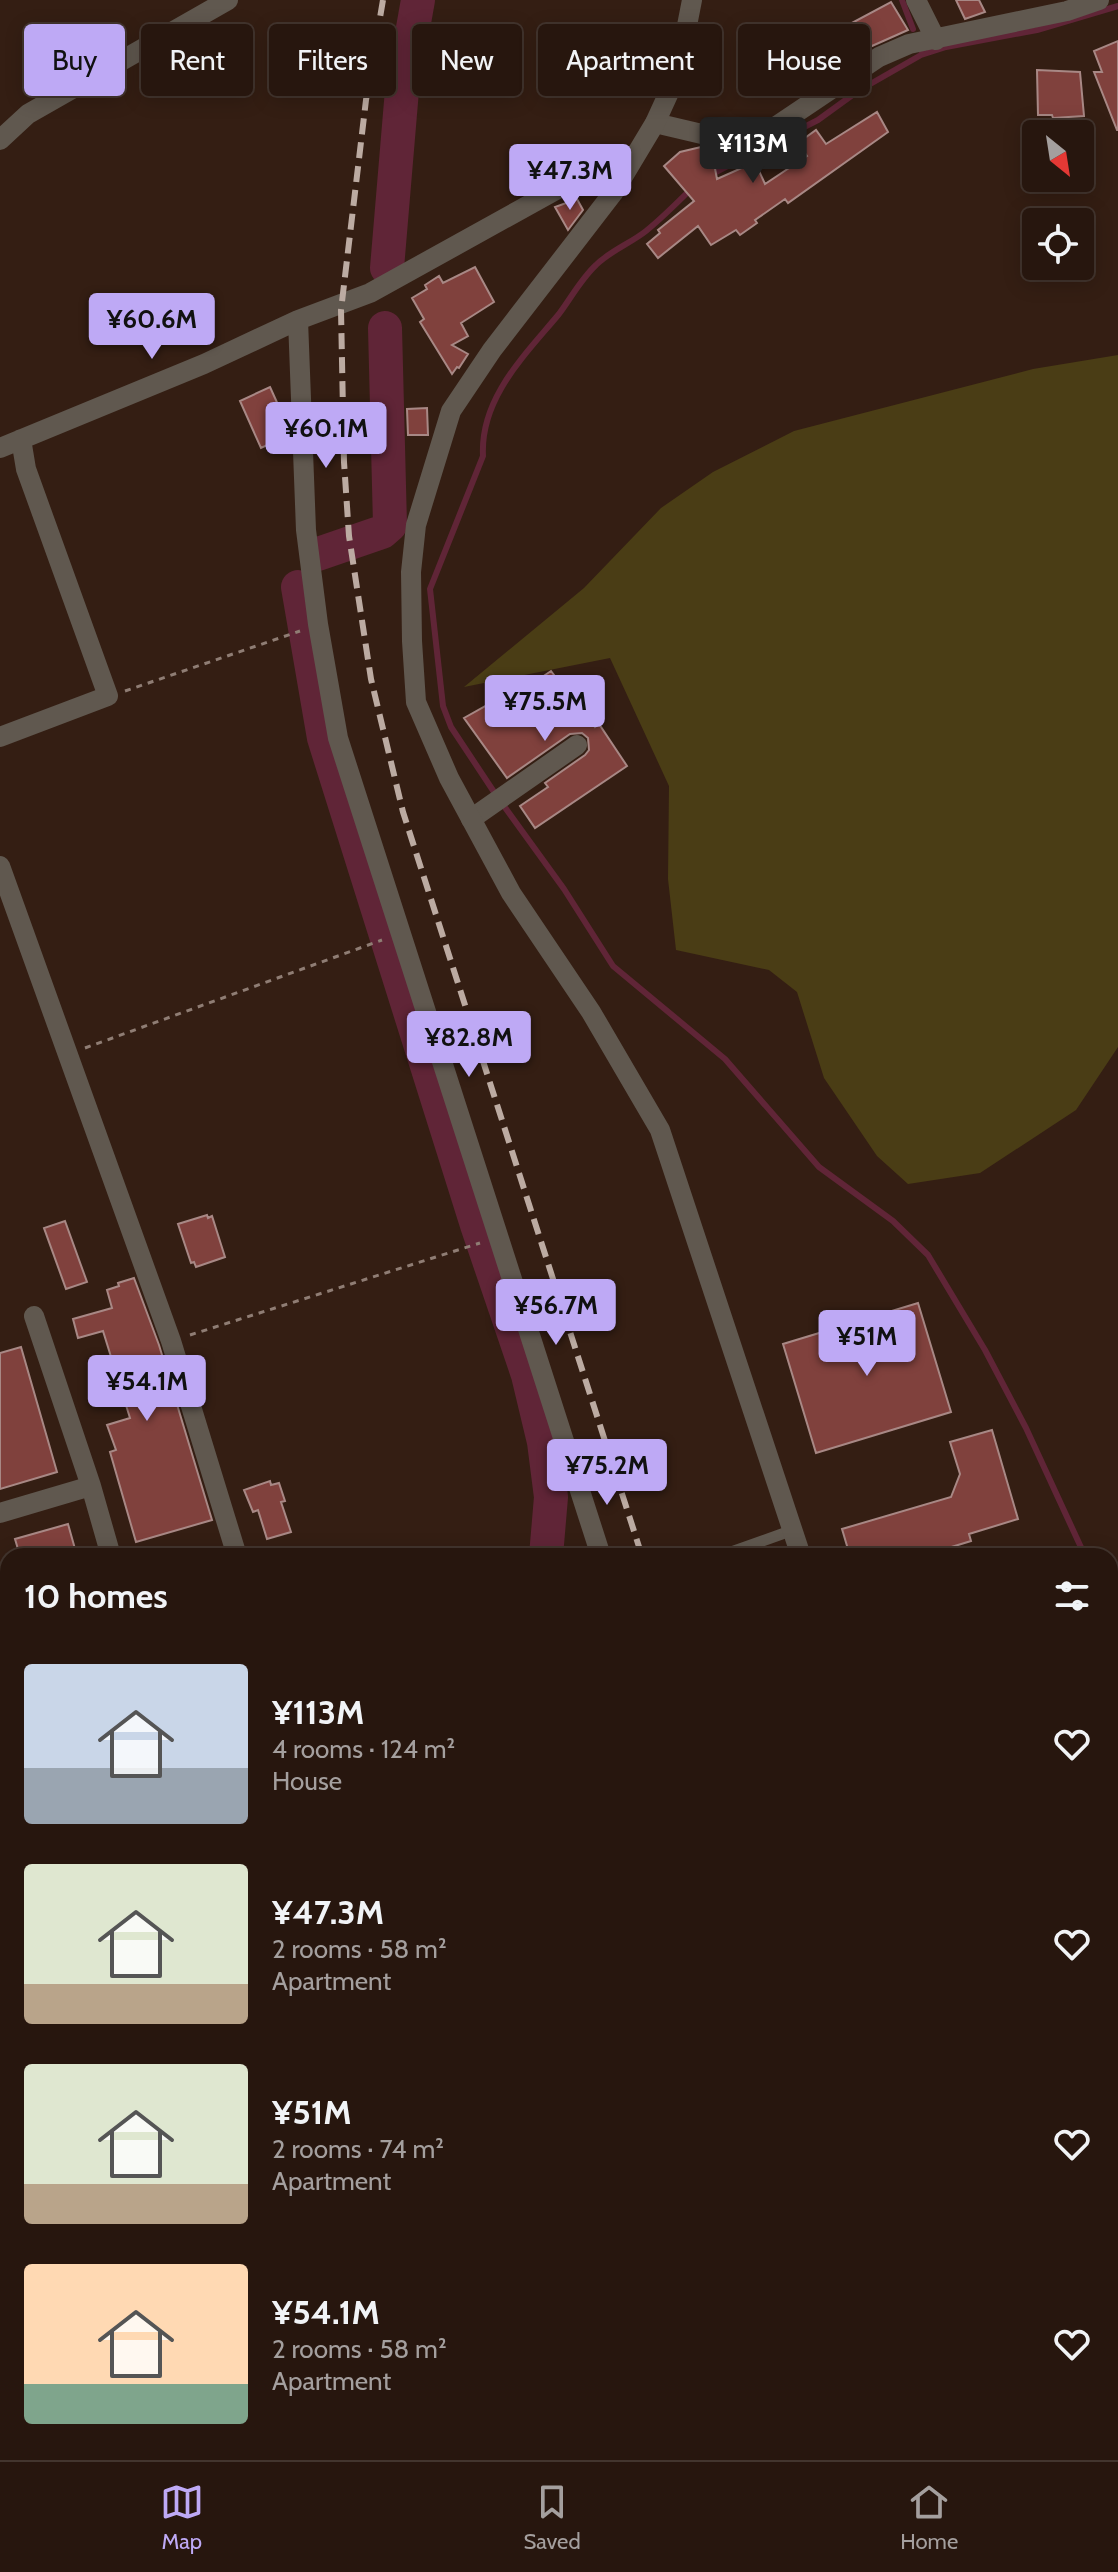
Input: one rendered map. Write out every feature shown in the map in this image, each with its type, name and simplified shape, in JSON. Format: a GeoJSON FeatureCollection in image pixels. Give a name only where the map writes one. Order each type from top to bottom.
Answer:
{"type":"FeatureCollection","features":[{"type":"Feature","properties":{"kind":"street"},"geometry":{"type":"LineString","coordinates":[[0,140],[28,114],[228,0]]}},
{"type":"Feature","properties":{"kind":"street"},"geometry":{"type":"LineString","coordinates":[[692,0],[671,88],[655,123],[613,193],[492,350],[451,411],[416,525],[411,572],[416,702],[449,778],[511,893],[591,1012],[660,1130],[799,1548]]}},
{"type":"Feature","properties":{"kind":"street"},"geometry":{"type":"LineString","coordinates":[[916,0],[936,40]]}},
{"type":"Feature","properties":{"kind":"street"},"geometry":{"type":"LineString","coordinates":[[655,123],[706,135],[738,136],[772,129],[879,57],[909,44],[1067,11],[1099,0]]}},
{"type":"Feature","properties":{"kind":"street"},"geometry":{"type":"LineString","coordinates":[[0,448],[204,364],[298,320],[370,293],[610,160],[634,157]]}},
{"type":"Feature","properties":{"kind":"street"},"geometry":{"type":"LineString","coordinates":[[298,320],[306,530],[318,624],[338,738],[598,1548]]}},
{"type":"Feature","properties":{"kind":"street"},"geometry":{"type":"LineString","coordinates":[[0,737],[108,696],[26,469],[21,439]]}},
{"type":"Feature","properties":{"kind":"street"},"geometry":{"type":"LineString","coordinates":[[471,819],[577,745]]}},
{"type":"Feature","properties":{"kind":"street"},"geometry":{"type":"LineString","coordinates":[[0,866],[4,892],[171,1341],[235,1548]]}},
{"type":"Feature","properties":{"kind":"street"},"geometry":{"type":"LineString","coordinates":[[34,1316],[109,1548]]}},
{"type":"Feature","properties":{"kind":"street"},"geometry":{"type":"LineString","coordinates":[[0,1513],[91,1486]]}},
{"type":"Feature","properties":{"kind":"lane"},"geometry":{"type":"LineString","coordinates":[[742,1548],[793,1530]]}},
{"type":"Feature","properties":{"kind":"path"},"geometry":{"type":"LineString","coordinates":[[108,696],[299,631]]}},
{"type":"Feature","properties":{"kind":"path"},"geometry":{"type":"LineString","coordinates":[[66,1055],[380,941]]}},
{"type":"Feature","properties":{"kind":"path"},"geometry":{"type":"LineString","coordinates":[[171,1341],[475,1244]]}},
{"type":"Feature","properties":{"kind":"shaded area"},"geometry":{"type":"Polygon","coordinates":[[[1118,355],[1118,1047],[1076,1110],[980,1173],[908,1184],[877,1156],[824,1078],[797,992],[769,970],[676,950],[668,879],[669,786],[610,658],[464,687],[584,588],[661,508],[713,472],[794,431],[1033,369],[1118,355]]]}},
{"type":"Feature","properties":{"kind":"building"},"geometry":{"type":"Polygon","coordinates":[[[956,0],[979,0],[985,12],[965,19],[956,0]]]}},
{"type":"Feature","properties":{"kind":"building"},"geometry":{"type":"Polygon","coordinates":[[[891,2],[908,30],[870,47],[870,24],[850,24],[891,2]]]}},
{"type":"Feature","properties":{"kind":"building"},"geometry":{"type":"Polygon","coordinates":[[[1118,41],[1117,130],[1094,72],[1102,72],[1094,51],[1118,41]]]}},
{"type":"Feature","properties":{"kind":"building"},"geometry":{"type":"Polygon","coordinates":[[[1037,70],[1080,72],[1084,116],[1053,118],[1052,115],[1038,115],[1037,70]]]}},
{"type":"Feature","properties":{"kind":"building"},"geometry":{"type":"Polygon","coordinates":[[[877,112],[888,132],[788,203],[785,199],[740,235],[736,230],[711,245],[698,226],[658,258],[647,244],[660,233],[658,230],[694,201],[664,166],[680,152],[711,148],[717,179],[755,162],[765,184],[807,156],[798,143],[816,130],[826,144],[877,112]]]}},
{"type":"Feature","properties":{"kind":"building"},"geometry":{"type":"Polygon","coordinates":[[[577,199],[583,210],[568,230],[555,207],[577,199]]]}},
{"type":"Feature","properties":{"kind":"building"},"geometry":{"type":"Polygon","coordinates":[[[475,267],[494,302],[461,323],[468,336],[452,345],[468,354],[452,374],[420,322],[424,319],[412,298],[427,289],[425,285],[439,276],[443,283],[475,267]]]}},
{"type":"Feature","properties":{"kind":"building"},"geometry":{"type":"Polygon","coordinates":[[[270,387],[289,435],[261,448],[240,401],[270,387]]]}},
{"type":"Feature","properties":{"kind":"building"},"geometry":{"type":"Polygon","coordinates":[[[427,408],[428,435],[408,435],[407,409],[427,408]]]}},
{"type":"Feature","properties":{"kind":"building"},"geometry":{"type":"Polygon","coordinates":[[[551,671],[576,704],[579,702],[595,727],[599,724],[627,766],[535,828],[520,806],[548,787],[545,783],[585,755],[589,750],[588,738],[582,733],[570,734],[507,778],[464,718],[514,690],[517,694],[551,671]]]}},
{"type":"Feature","properties":{"kind":"building"},"geometry":{"type":"Polygon","coordinates":[[[207,1215],[208,1218],[212,1216],[225,1257],[196,1267],[194,1262],[191,1263],[178,1224],[207,1215]]]}},
{"type":"Feature","properties":{"kind":"building"},"geometry":{"type":"Polygon","coordinates":[[[65,1221],[87,1282],[66,1289],[44,1228],[65,1221]]]}},
{"type":"Feature","properties":{"kind":"building"},"geometry":{"type":"Polygon","coordinates":[[[134,1278],[159,1345],[212,1520],[136,1542],[110,1452],[116,1450],[107,1425],[130,1418],[103,1331],[78,1338],[73,1319],[112,1308],[107,1290],[134,1278]]]}},
{"type":"Feature","properties":{"kind":"building"},"geometry":{"type":"Polygon","coordinates":[[[918,1303],[951,1412],[816,1453],[783,1344],[918,1303]]]}},
{"type":"Feature","properties":{"kind":"building"},"geometry":{"type":"Polygon","coordinates":[[[21,1347],[57,1472],[0,1489],[0,1353],[21,1347]]]}},
{"type":"Feature","properties":{"kind":"building"},"geometry":{"type":"Polygon","coordinates":[[[992,1430],[1018,1519],[969,1534],[971,1541],[948,1548],[848,1548],[842,1529],[951,1497],[960,1474],[950,1442],[992,1430]]]}},
{"type":"Feature","properties":{"kind":"building"},"geometry":{"type":"Polygon","coordinates":[[[270,1481],[271,1485],[279,1483],[285,1501],[281,1502],[291,1532],[267,1539],[258,1510],[253,1512],[244,1490],[270,1481]]]}},
{"type":"Feature","properties":{"kind":"building"},"geometry":{"type":"Polygon","coordinates":[[[68,1524],[75,1548],[18,1548],[15,1539],[68,1524]]]}},
{"type":"Feature","properties":{"kind":"waterway"},"geometry":{"type":"LineString","coordinates":[[387,268],[402,90],[418,0]]}},
{"type":"Feature","properties":{"kind":"waterway"},"geometry":{"type":"LineString","coordinates":[[902,0],[913,29]]}},
{"type":"Feature","properties":{"kind":"waterway"},"geometry":{"type":"LineString","coordinates":[[921,55],[946,47],[1037,30],[1118,6]]}},
{"type":"Feature","properties":{"kind":"waterway"},"geometry":{"type":"LineString","coordinates":[[710,175],[818,120],[858,91],[921,55],[923,50]]}},
{"type":"Feature","properties":{"kind":"waterway"},"geometry":{"type":"LineString","coordinates":[[691,189],[646,231],[608,255],[591,270],[519,362],[497,396],[484,435],[483,456],[430,589],[443,706],[451,727],[564,889],[613,966],[725,1059],[819,1167],[893,1221],[928,1255],[985,1350],[1026,1428],[1081,1548]]}},
{"type":"Feature","properties":{"kind":"waterway"},"geometry":{"type":"LineString","coordinates":[[318,554],[382,532],[390,525],[385,328]]}},
{"type":"Feature","properties":{"kind":"waterway"},"geometry":{"type":"LineString","coordinates":[[298,587],[324,738],[477,1225],[528,1375],[544,1442],[551,1497],[547,1548]]}},
{"type":"Feature","properties":{"kind":"railway"},"geometry":{"type":"LineString","coordinates":[[383,0],[366,100],[341,310],[349,536],[371,679],[403,812],[639,1548]]}}]}
